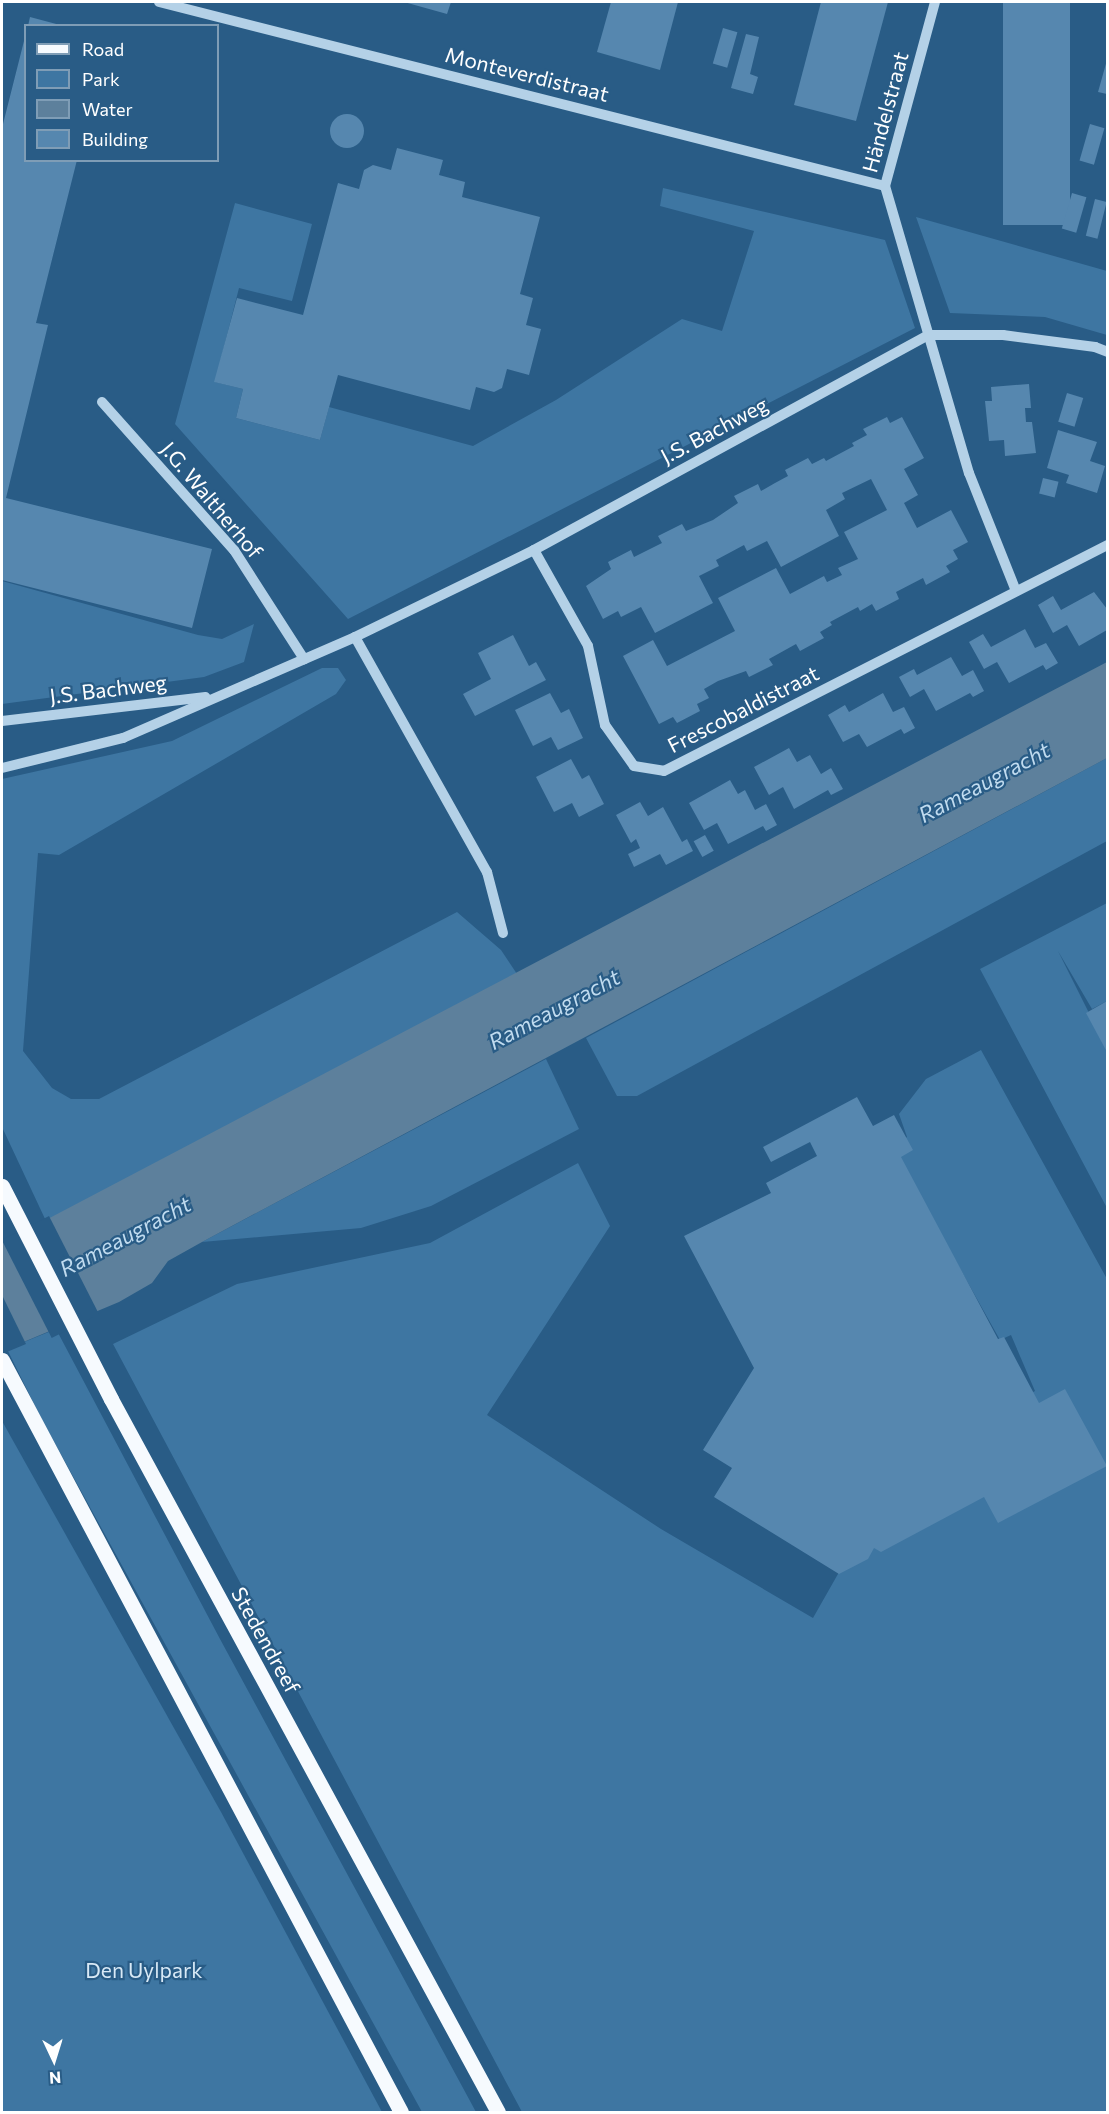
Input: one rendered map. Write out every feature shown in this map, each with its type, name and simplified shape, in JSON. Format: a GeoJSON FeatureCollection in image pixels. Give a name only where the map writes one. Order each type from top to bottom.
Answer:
{"type":"FeatureCollection","features":[{"type":"Feature","properties":{"kind":"main road","name":"Stedendreef"},"geometry":{"type":"LineString","coordinates":[[4,1191],[111,1399],[498,2112]]}},
{"type":"Feature","properties":{"kind":"main road"},"geometry":{"type":"LineString","coordinates":[[2,1360],[401,2112]]}},
{"type":"Feature","properties":{"kind":"street","name":"Monteverdistraat"},"geometry":{"type":"LineString","coordinates":[[159,2],[885,186]]}},
{"type":"Feature","properties":{"kind":"street","name":"Händelstraat"},"geometry":{"type":"LineString","coordinates":[[929,335],[885,186],[935,2]]}},
{"type":"Feature","properties":{"kind":"street","name":"J.S. Bachweg"},"geometry":{"type":"LineString","coordinates":[[2,768],[123,738],[356,637],[534,549],[929,335],[1003,335],[1095,346],[1107,352]]}},
{"type":"Feature","properties":{"kind":"street"},"geometry":{"type":"LineString","coordinates":[[929,335],[969,473],[1016,591]]}},
{"type":"Feature","properties":{"kind":"street","name":"J.G. Waltherhof"},"geometry":{"type":"LineString","coordinates":[[102,402],[234,550],[304,659]]}},
{"type":"Feature","properties":{"kind":"street","name":"Frescobaldistraat"},"geometry":{"type":"LineString","coordinates":[[534,549],[588,646],[605,725],[634,766],[664,771],[1107,545]]}},
{"type":"Feature","properties":{"kind":"street"},"geometry":{"type":"LineString","coordinates":[[356,637],[487,872],[503,933]]}},
{"type":"Feature","properties":{"kind":"street","name":"J.S. Bachweg"},"geometry":{"type":"LineString","coordinates":[[2,721],[219,695]]}},
{"type":"Feature","properties":{"kind":"green space"},"geometry":{"type":"Polygon","coordinates":[[[663,188],[885,240],[915,328],[348,619],[175,424],[235,203],[312,224],[292,301],[239,288],[215,382],[243,389],[236,418],[320,440],[329,407],[473,446],[556,400],[682,319],[722,331],[754,231],[660,206],[663,188]]]}},
{"type":"Feature","properties":{"kind":"green space"},"geometry":{"type":"Polygon","coordinates":[[[916,217],[1107,271],[1107,335],[1045,317],[950,313],[916,217]]]}},
{"type":"Feature","properties":{"kind":"green space"},"geometry":{"type":"Polygon","coordinates":[[[2,581],[198,635],[222,639],[254,624],[244,662],[204,677],[2,704],[2,581]]]}},
{"type":"Feature","properties":{"kind":"green space"},"geometry":{"type":"Polygon","coordinates":[[[322,668],[338,668],[346,680],[336,694],[59,855],[38,853],[23,1051],[52,1088],[71,1099],[99,1099],[457,912],[501,950],[517,974],[46,1221],[2,1127],[2,779],[172,741],[322,668]]]}},
{"type":"Feature","properties":{"kind":"green space"},"geometry":{"type":"Polygon","coordinates":[[[1107,758],[1107,841],[637,1096],[617,1096],[586,1038],[1107,758]]]}},
{"type":"Feature","properties":{"kind":"green space"},"geometry":{"type":"Polygon","coordinates":[[[1107,903],[1107,1001],[1092,1009],[1058,951],[1107,1049],[1107,1208],[980,969],[1107,903]]]}},
{"type":"Feature","properties":{"kind":"green space"},"geometry":{"type":"Polygon","coordinates":[[[981,1050],[1107,1279],[1107,2112],[522,2112],[113,1344],[237,1284],[430,1243],[578,1163],[610,1226],[487,1415],[661,1529],[813,1618],[901,1463],[1035,1391],[1011,1335],[1000,1340],[893,1149],[907,1137],[899,1114],[926,1079],[981,1050]]]}},
{"type":"Feature","properties":{"kind":"green space"},"geometry":{"type":"Polygon","coordinates":[[[546,1059],[579,1129],[431,1206],[361,1228],[202,1242],[546,1059]]]}},
{"type":"Feature","properties":{"kind":"green space"},"geometry":{"type":"Polygon","coordinates":[[[56,1329],[220,1639],[476,2112],[422,2112],[41,1418],[7,1349],[56,1329]]]}},
{"type":"Feature","properties":{"kind":"green space","name":"Den Uylpark"},"geometry":{"type":"Polygon","coordinates":[[[2,1421],[221,1812],[382,2112],[2,2112],[2,1421]]]}},
{"type":"Feature","properties":{"kind":"water","name":"Rameaugracht"},"geometry":{"type":"Polygon","coordinates":[[[1107,662],[1107,758],[202,1242],[168,1261],[152,1283],[119,1302],[2,1351],[2,1243],[1107,662]]]}},
{"type":"Feature","properties":{"kind":"pier"},"geometry":{"type":"Polygon","coordinates":[[[49,1216],[99,1314],[52,1338],[2,1240],[49,1216]]]}},
{"type":"Feature","properties":{"kind":"pier"},"geometry":{"type":"Polygon","coordinates":[[[2,1295],[26,1344],[2,1354],[2,1295]]]}},
{"type":"Feature","properties":{"kind":"building"},"geometry":{"type":"Polygon","coordinates":[[[404,2],[451,2],[447,14],[404,2]]]}},
{"type":"Feature","properties":{"kind":"building"},"geometry":{"type":"Polygon","coordinates":[[[611,2],[678,2],[660,70],[597,52],[611,2]]]}},
{"type":"Feature","properties":{"kind":"building"},"geometry":{"type":"Polygon","coordinates":[[[821,2],[888,2],[856,121],[794,105],[821,2]]]}},
{"type":"Feature","properties":{"kind":"building"},"geometry":{"type":"Polygon","coordinates":[[[1003,2],[1070,2],[1070,225],[1003,225],[1003,2]]]}},
{"type":"Feature","properties":{"kind":"building"},"geometry":{"type":"Polygon","coordinates":[[[30,17],[56,24],[28,24],[30,17]]]}},
{"type":"Feature","properties":{"kind":"building"},"geometry":{"type":"Polygon","coordinates":[[[723,28],[737,32],[727,68],[713,64],[723,28]]]}},
{"type":"Feature","properties":{"kind":"building"},"geometry":{"type":"Polygon","coordinates":[[[746,34],[759,37],[750,74],[758,77],[753,94],[731,88],[746,34]]]}},
{"type":"Feature","properties":{"kind":"building"},"geometry":{"type":"Polygon","coordinates":[[[24,41],[24,162],[76,162],[36,323],[48,325],[6,498],[212,549],[192,628],[2,580],[2,128],[24,41]]]}},
{"type":"Feature","properties":{"kind":"building"},"geometry":{"type":"Polygon","coordinates":[[[1107,60],[1107,94],[1098,92],[1107,60]]]}},
{"type":"Feature","properties":{"kind":"building"},"geometry":{"type":"Polygon","coordinates":[[[347,114],[359,119],[364,131],[359,143],[347,148],[335,143],[330,131],[335,119],[347,114]]]}},
{"type":"Feature","properties":{"kind":"building"},"geometry":{"type":"Polygon","coordinates":[[[1090,124],[1104,128],[1094,165],[1080,161],[1090,124]]]}},
{"type":"Feature","properties":{"kind":"building"},"geometry":{"type":"Polygon","coordinates":[[[397,148],[443,160],[439,175],[465,182],[462,197],[540,217],[520,294],[533,298],[526,325],[541,329],[529,375],[507,369],[502,388],[494,392],[476,387],[470,410],[338,375],[320,440],[236,418],[243,389],[214,382],[237,298],[303,315],[338,183],[359,189],[364,170],[373,165],[391,170],[397,148]]]}},
{"type":"Feature","properties":{"kind":"building"},"geometry":{"type":"Polygon","coordinates":[[[1072,193],[1086,197],[1076,233],[1062,229],[1072,193]]]}},
{"type":"Feature","properties":{"kind":"building"},"geometry":{"type":"Polygon","coordinates":[[[1095,199],[1107,202],[1097,239],[1086,236],[1095,199]]]}},
{"type":"Feature","properties":{"kind":"building"},"geometry":{"type":"Polygon","coordinates":[[[1029,384],[1031,408],[1025,408],[1026,422],[1032,422],[1036,453],[1005,456],[1004,440],[989,441],[985,401],[992,401],[991,387],[1029,384]]]}},
{"type":"Feature","properties":{"kind":"building"},"geometry":{"type":"Polygon","coordinates":[[[1067,393],[1083,398],[1074,427],[1058,422],[1067,393]]]}},
{"type":"Feature","properties":{"kind":"building"},"geometry":{"type":"Polygon","coordinates":[[[887,417],[890,423],[902,417],[924,458],[904,469],[918,495],[904,503],[917,528],[951,510],[968,542],[953,550],[958,559],[946,566],[950,572],[926,585],[923,578],[896,592],[899,599],[876,611],[872,604],[860,611],[858,607],[830,622],[832,625],[820,632],[824,638],[800,651],[796,644],[769,659],[773,665],[749,677],[746,671],[718,681],[704,689],[709,698],[697,704],[700,711],[677,723],[673,717],[659,724],[623,656],[653,640],[667,666],[735,631],[718,598],[776,568],[790,594],[824,576],[827,582],[842,575],[838,568],[858,559],[844,532],[887,510],[871,479],[842,493],[845,499],[826,510],[839,536],[781,567],[767,541],[747,551],[744,545],[716,560],[719,566],[699,576],[713,603],[655,633],[641,607],[621,617],[618,611],[603,619],[586,586],[611,569],[608,562],[631,550],[634,557],[662,543],[658,536],[682,524],[686,531],[713,520],[738,503],[734,496],[758,484],[761,491],[788,476],[785,470],[808,458],[812,464],[824,458],[826,461],[854,446],[852,443],[867,435],[863,429],[887,417]]]}},
{"type":"Feature","properties":{"kind":"building"},"geometry":{"type":"Polygon","coordinates":[[[1058,430],[1097,442],[1090,461],[1105,466],[1097,493],[1066,483],[1069,475],[1047,468],[1058,430]]]}},
{"type":"Feature","properties":{"kind":"building"},"geometry":{"type":"Polygon","coordinates":[[[1043,478],[1059,482],[1055,497],[1039,494],[1043,478]]]}},
{"type":"Feature","properties":{"kind":"building"},"geometry":{"type":"Polygon","coordinates":[[[1094,592],[1107,609],[1107,630],[1079,646],[1067,625],[1053,633],[1038,605],[1053,596],[1061,610],[1094,592]]]}},
{"type":"Feature","properties":{"kind":"building"},"geometry":{"type":"Polygon","coordinates":[[[1025,629],[1035,648],[1046,643],[1058,663],[1046,670],[1043,665],[1009,683],[997,662],[984,669],[969,642],[983,634],[991,647],[1025,629]]]}},
{"type":"Feature","properties":{"kind":"building"},"geometry":{"type":"Polygon","coordinates":[[[513,635],[529,666],[536,662],[546,680],[475,716],[463,694],[491,679],[478,653],[513,635]]]}},
{"type":"Feature","properties":{"kind":"building"},"geometry":{"type":"Polygon","coordinates":[[[951,657],[962,676],[973,670],[984,691],[973,697],[970,693],[936,711],[924,689],[910,697],[899,677],[914,669],[917,675],[951,657]]]}},
{"type":"Feature","properties":{"kind":"building"},"geometry":{"type":"Polygon","coordinates":[[[550,693],[561,713],[569,709],[583,738],[558,750],[551,737],[533,746],[515,710],[550,693]]]}},
{"type":"Feature","properties":{"kind":"building"},"geometry":{"type":"Polygon","coordinates":[[[883,693],[893,712],[904,707],[915,728],[904,734],[901,729],[867,747],[859,734],[843,742],[828,715],[845,705],[849,712],[883,693]]]}},
{"type":"Feature","properties":{"kind":"building"},"geometry":{"type":"Polygon","coordinates":[[[789,748],[797,762],[810,755],[821,774],[831,768],[843,789],[831,795],[828,790],[794,809],[783,787],[769,795],[754,767],[789,748]]]}},
{"type":"Feature","properties":{"kind":"building"},"geometry":{"type":"Polygon","coordinates":[[[571,759],[582,779],[589,775],[604,804],[579,817],[572,803],[554,812],[536,777],[571,759]]]}},
{"type":"Feature","properties":{"kind":"building"},"geometry":{"type":"Polygon","coordinates":[[[730,780],[738,794],[745,790],[755,810],[766,804],[777,825],[766,831],[763,826],[728,844],[717,823],[704,830],[689,803],[730,780]]]}},
{"type":"Feature","properties":{"kind":"building"},"geometry":{"type":"Polygon","coordinates":[[[640,802],[648,816],[663,807],[682,842],[687,839],[693,851],[666,865],[660,854],[634,867],[628,854],[640,848],[636,839],[631,843],[616,815],[640,802]]]}},
{"type":"Feature","properties":{"kind":"building"},"geometry":{"type":"Polygon","coordinates":[[[705,835],[714,851],[702,857],[694,841],[705,835]]]}},
{"type":"Feature","properties":{"kind":"building"},"geometry":{"type":"Polygon","coordinates":[[[1107,1001],[1107,1052],[1086,1013],[1107,1001]]]}},
{"type":"Feature","properties":{"kind":"building"},"geometry":{"type":"Polygon","coordinates":[[[857,1097],[873,1126],[894,1115],[913,1150],[901,1157],[998,1339],[1004,1337],[1039,1403],[1065,1389],[1107,1466],[998,1523],[984,1497],[881,1552],[874,1548],[868,1559],[839,1574],[714,1497],[732,1468],[703,1450],[754,1368],[684,1236],[771,1193],[766,1183],[817,1156],[810,1142],[771,1162],[763,1147],[857,1097]]]}}]}
